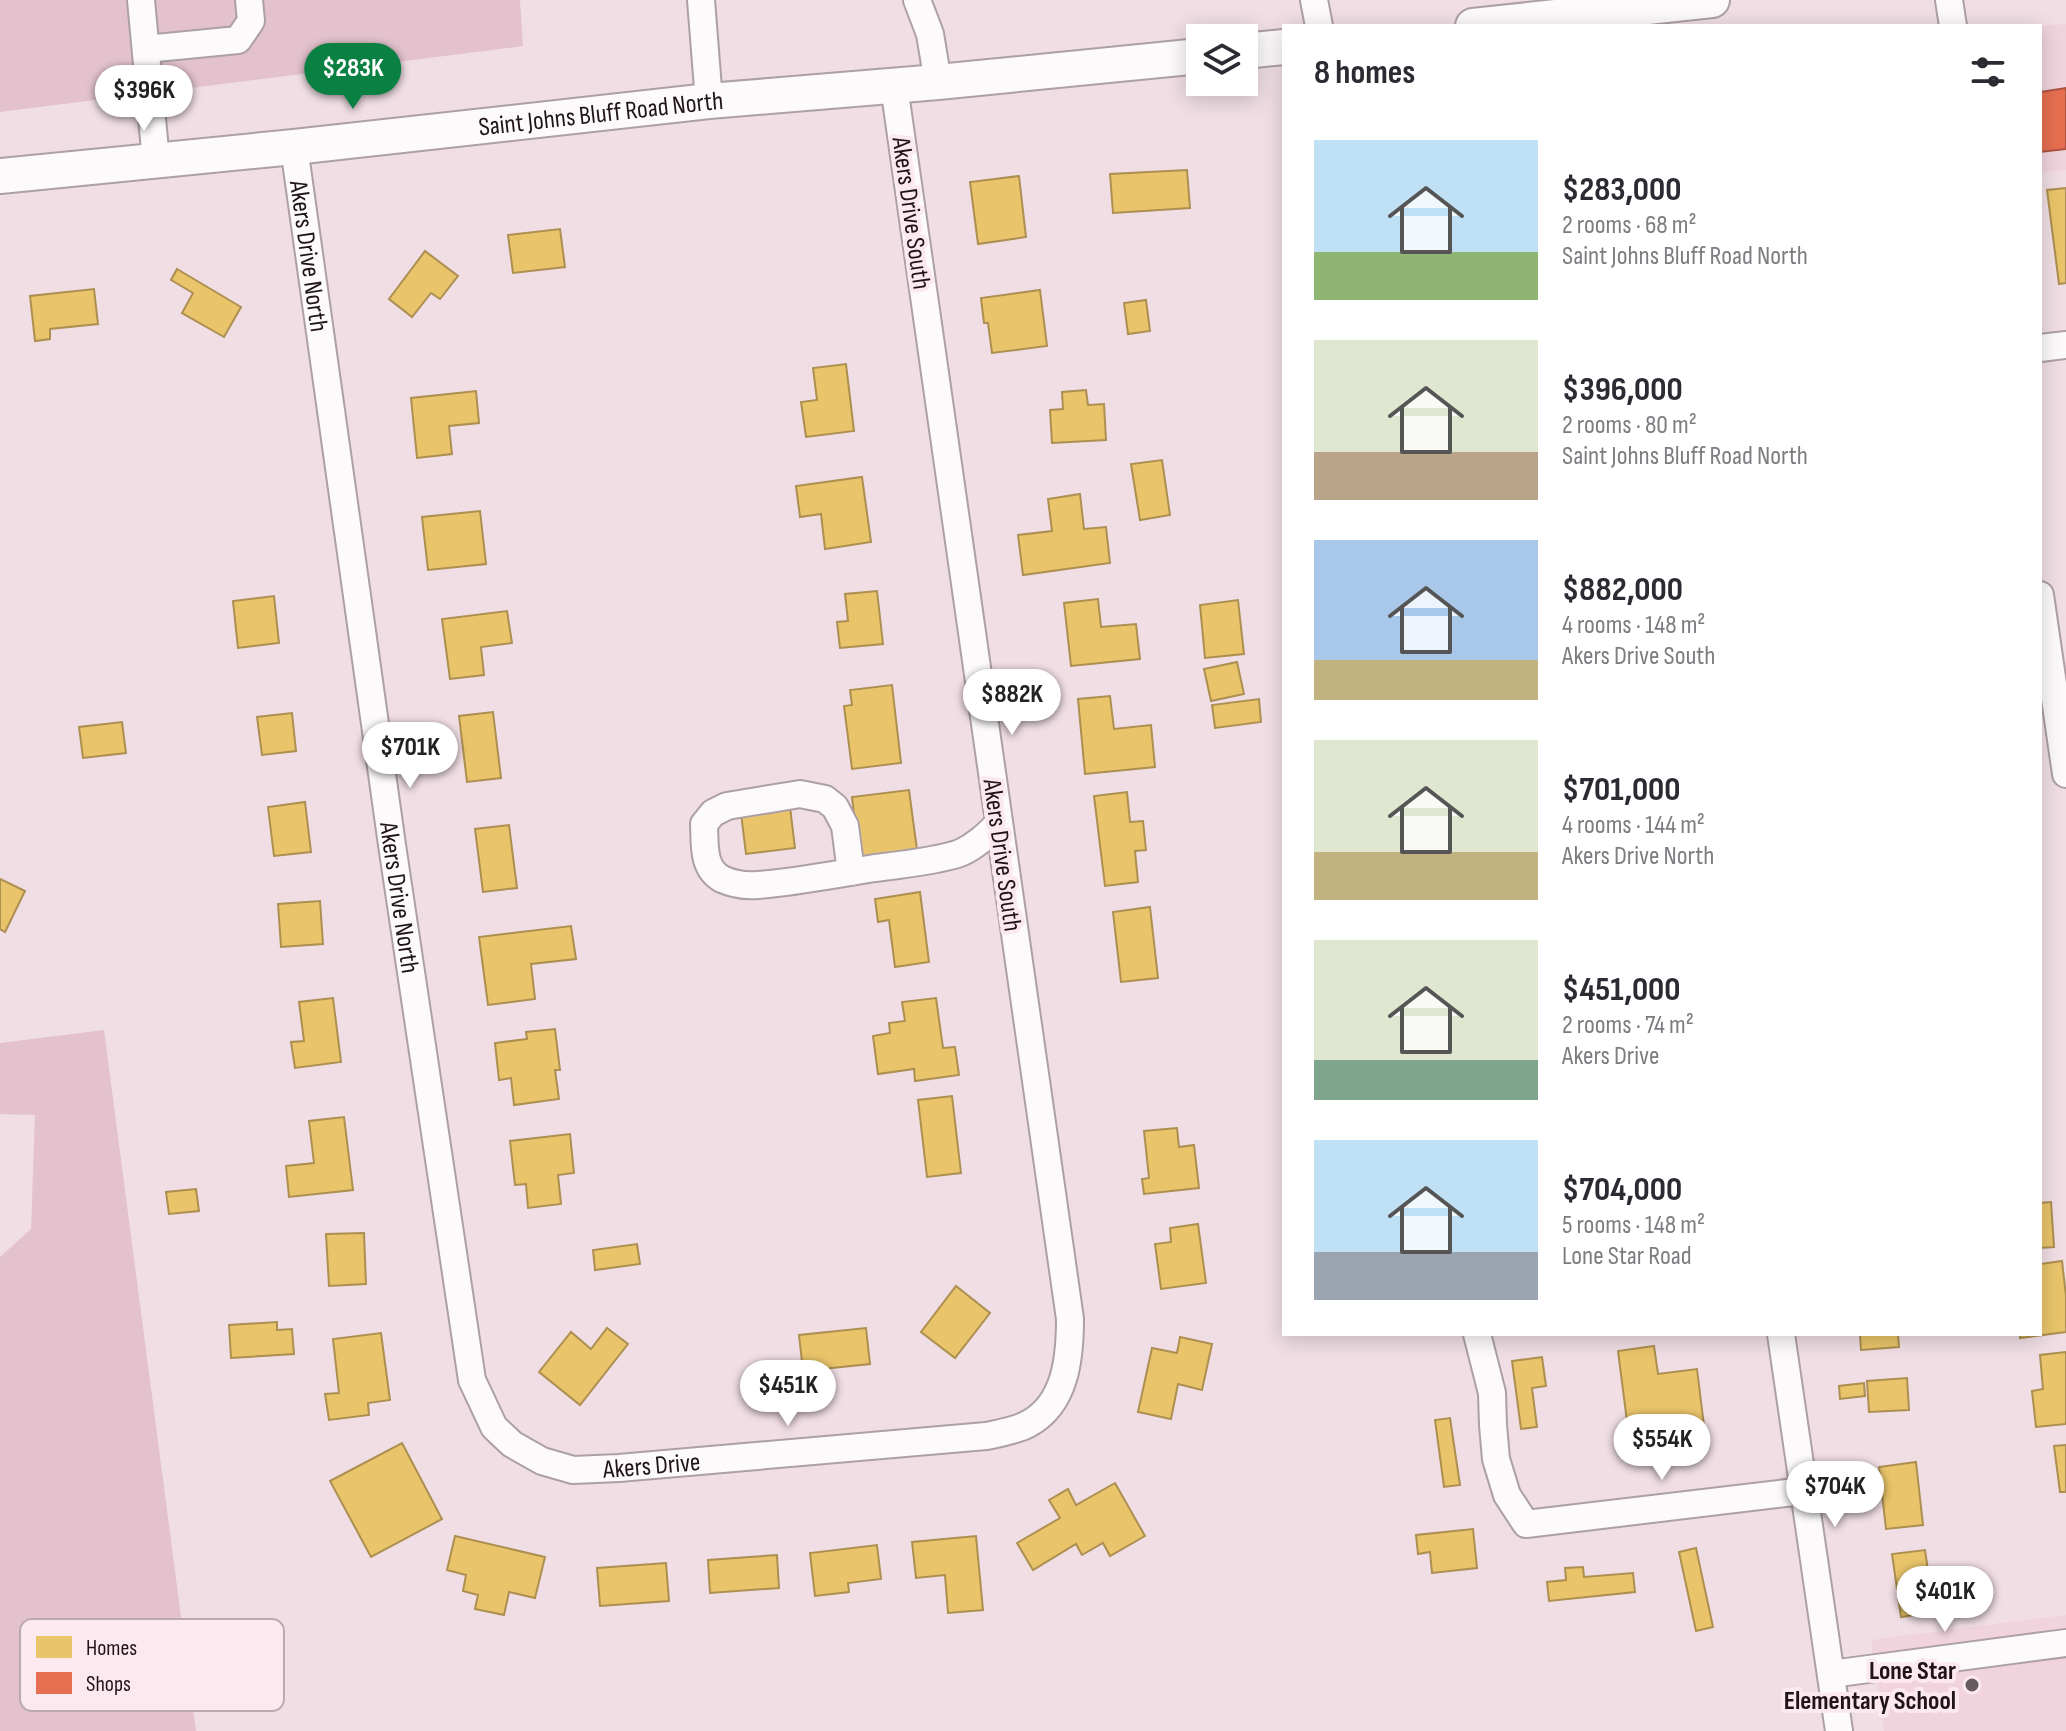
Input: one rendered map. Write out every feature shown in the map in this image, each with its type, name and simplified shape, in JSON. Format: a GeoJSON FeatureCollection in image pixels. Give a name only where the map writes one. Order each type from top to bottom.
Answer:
{"type":"FeatureCollection","features":[{"type":"Feature","properties":{"kind":"main road"},"geometry":{"type":"LineString","coordinates":[[1491,24],[1712,0]]}},
{"type":"Feature","properties":{"kind":"main road"},"geometry":{"type":"LineString","coordinates":[[1258,50],[1282,47]]}},
{"type":"Feature","properties":{"kind":"main road","name":"Saint Johns Bluff Road North"},"geometry":{"type":"LineString","coordinates":[[0,176],[709,101],[1186,57]]}},
{"type":"Feature","properties":{"kind":"street"},"geometry":{"type":"LineString","coordinates":[[141,0],[156,161]]}},
{"type":"Feature","properties":{"kind":"street"},"geometry":{"type":"LineString","coordinates":[[146,49],[238,40],[251,21],[249,0]]}},
{"type":"Feature","properties":{"kind":"street"},"geometry":{"type":"LineString","coordinates":[[701,0],[709,101]]}},
{"type":"Feature","properties":{"kind":"street"},"geometry":{"type":"LineString","coordinates":[[917,0],[930,34],[938,82]]}},
{"type":"Feature","properties":{"kind":"street"},"geometry":{"type":"LineString","coordinates":[[1314,0],[1319,24]]}},
{"type":"Feature","properties":{"kind":"street"},"geometry":{"type":"LineString","coordinates":[[1949,0],[1953,24]]}},
{"type":"Feature","properties":{"kind":"street","name":"Akers Drive South"},"geometry":{"type":"LineString","coordinates":[[894,86],[1070,1319],[1070,1351],[1062,1386]]}},
{"type":"Feature","properties":{"kind":"street","name":"Akers Drive North"},"geometry":{"type":"LineString","coordinates":[[294,147],[392,845],[472,1380],[494,1427],[512,1444]]}},
{"type":"Feature","properties":{"kind":"street"},"geometry":{"type":"LineString","coordinates":[[2042,348],[2066,345]]}},
{"type":"Feature","properties":{"kind":"street"},"geometry":{"type":"LineString","coordinates":[[2042,606],[2061,709],[2066,774]]}},
{"type":"Feature","properties":{"kind":"street"},"geometry":{"type":"LineString","coordinates":[[851,872],[845,826],[835,807],[825,799],[800,794],[727,806],[713,813],[704,824],[706,860],[719,878],[756,885],[851,872],[913,863],[958,853],[980,842],[999,823]]}},
{"type":"Feature","properties":{"kind":"street"},"geometry":{"type":"LineString","coordinates":[[1478,1336],[1492,1393],[1496,1459],[1507,1495],[1526,1524],[1803,1491]]}},
{"type":"Feature","properties":{"kind":"street"},"geometry":{"type":"LineString","coordinates":[[1781,1336],[1839,1731]]}},
{"type":"Feature","properties":{"kind":"street","name":"Akers Drive"},"geometry":{"type":"LineString","coordinates":[[512,1444],[542,1461],[573,1470],[986,1436],[1028,1425],[1042,1415],[1062,1386]]}},
{"type":"Feature","properties":{"kind":"street"},"geometry":{"type":"LineString","coordinates":[[1831,1674],[2066,1643]]}},
{"type":"Feature","properties":{"kind":"shaded area"},"geometry":{"type":"Polygon","coordinates":[[[0,0],[520,0],[523,46],[0,112],[0,0]]]}},
{"type":"Feature","properties":{"kind":"shaded area"},"geometry":{"type":"Polygon","coordinates":[[[2066,24],[2066,170],[2042,172],[2042,26],[2066,24]]]}},
{"type":"Feature","properties":{"kind":"shaded area"},"geometry":{"type":"Polygon","coordinates":[[[104,1030],[181,1619],[20,1619],[20,1711],[193,1711],[196,1731],[0,1731],[0,1257],[31,1229],[35,1115],[0,1114],[0,1043],[104,1030]]]}},
{"type":"Feature","properties":{"kind":"shaded area","name":"Lone Star Elementary School"},"geometry":{"type":"Polygon","coordinates":[[[2066,1615],[2066,1731],[1884,1731],[1871,1640],[2066,1615]]]}},
{"type":"Feature","properties":{"kind":"building: Homes"},"geometry":{"type":"Polygon","coordinates":[[[1187,170],[1190,208],[1113,213],[1110,174],[1187,170]]]}},
{"type":"Feature","properties":{"kind":"building: Homes"},"geometry":{"type":"Polygon","coordinates":[[[1019,176],[1026,237],[978,244],[970,182],[1019,176]]]}},
{"type":"Feature","properties":{"kind":"building: Homes"},"geometry":{"type":"Polygon","coordinates":[[[2066,188],[2066,283],[2059,284],[2047,190],[2066,188]]]}},
{"type":"Feature","properties":{"kind":"building: Homes"},"geometry":{"type":"Polygon","coordinates":[[[560,229],[565,267],[513,273],[508,235],[560,229]]]}},
{"type":"Feature","properties":{"kind":"building: Homes"},"geometry":{"type":"Polygon","coordinates":[[[425,251],[458,276],[440,299],[431,293],[412,317],[389,299],[425,251]]]}},
{"type":"Feature","properties":{"kind":"building: Homes"},"geometry":{"type":"Polygon","coordinates":[[[177,269],[241,307],[224,337],[182,313],[193,293],[171,280],[177,269]]]}},
{"type":"Feature","properties":{"kind":"building: Homes"},"geometry":{"type":"Polygon","coordinates":[[[94,289],[98,324],[50,329],[50,339],[35,341],[30,296],[94,289]]]}},
{"type":"Feature","properties":{"kind":"building: Homes"},"geometry":{"type":"Polygon","coordinates":[[[1040,290],[1047,346],[992,353],[981,298],[1040,290]]]}},
{"type":"Feature","properties":{"kind":"building: Homes"},"geometry":{"type":"Polygon","coordinates":[[[1146,300],[1150,331],[1128,334],[1124,303],[1146,300]]]}},
{"type":"Feature","properties":{"kind":"building: Homes"},"geometry":{"type":"Polygon","coordinates":[[[846,364],[854,431],[806,437],[801,402],[817,400],[813,368],[846,364]]]}},
{"type":"Feature","properties":{"kind":"building: Homes"},"geometry":{"type":"Polygon","coordinates":[[[1086,390],[1088,405],[1104,404],[1106,440],[1052,443],[1050,410],[1063,409],[1062,392],[1086,390]]]}},
{"type":"Feature","properties":{"kind":"building: Homes"},"geometry":{"type":"Polygon","coordinates":[[[476,391],[479,423],[449,426],[452,454],[417,458],[411,398],[476,391]]]}},
{"type":"Feature","properties":{"kind":"building: Homes"},"geometry":{"type":"Polygon","coordinates":[[[1162,460],[1170,515],[1140,520],[1131,464],[1162,460]]]}},
{"type":"Feature","properties":{"kind":"building: Homes"},"geometry":{"type":"Polygon","coordinates":[[[862,477],[871,542],[825,549],[821,514],[800,517],[796,486],[862,477]]]}},
{"type":"Feature","properties":{"kind":"building: Homes"},"geometry":{"type":"Polygon","coordinates":[[[1080,494],[1084,529],[1106,527],[1110,563],[1023,575],[1018,535],[1052,531],[1048,499],[1080,494]]]}},
{"type":"Feature","properties":{"kind":"building: Homes"},"geometry":{"type":"Polygon","coordinates":[[[480,511],[486,564],[428,570],[422,517],[480,511]]]}},
{"type":"Feature","properties":{"kind":"building: Homes"},"geometry":{"type":"Polygon","coordinates":[[[877,591],[883,644],[840,648],[837,622],[848,621],[845,594],[877,591]]]}},
{"type":"Feature","properties":{"kind":"building: Homes"},"geometry":{"type":"Polygon","coordinates":[[[274,596],[279,643],[238,648],[233,601],[274,596]]]}},
{"type":"Feature","properties":{"kind":"building: Homes"},"geometry":{"type":"Polygon","coordinates":[[[1098,599],[1101,627],[1136,624],[1140,659],[1071,666],[1064,603],[1098,599]]]}},
{"type":"Feature","properties":{"kind":"building: Homes"},"geometry":{"type":"Polygon","coordinates":[[[1238,600],[1244,654],[1205,658],[1200,605],[1238,600]]]}},
{"type":"Feature","properties":{"kind":"building: Homes"},"geometry":{"type":"Polygon","coordinates":[[[507,611],[512,643],[481,647],[484,675],[450,679],[442,619],[507,611]]]}},
{"type":"Feature","properties":{"kind":"building: Homes"},"geometry":{"type":"Polygon","coordinates":[[[1237,662],[1244,694],[1211,701],[1204,669],[1237,662]]]}},
{"type":"Feature","properties":{"kind":"building: Homes"},"geometry":{"type":"Polygon","coordinates":[[[892,685],[901,763],[852,769],[844,706],[852,705],[850,690],[892,685]]]}},
{"type":"Feature","properties":{"kind":"building: Homes"},"geometry":{"type":"Polygon","coordinates":[[[1110,696],[1114,729],[1151,725],[1155,767],[1085,774],[1078,699],[1110,696]]]}},
{"type":"Feature","properties":{"kind":"building: Homes"},"geometry":{"type":"Polygon","coordinates":[[[1259,699],[1261,722],[1215,728],[1212,705],[1259,699]]]}},
{"type":"Feature","properties":{"kind":"building: Homes"},"geometry":{"type":"Polygon","coordinates":[[[493,712],[501,778],[467,782],[459,716],[493,712]]]}},
{"type":"Feature","properties":{"kind":"building: Homes"},"geometry":{"type":"Polygon","coordinates":[[[292,713],[296,751],[262,755],[257,717],[292,713]]]}},
{"type":"Feature","properties":{"kind":"building: Homes"},"geometry":{"type":"Polygon","coordinates":[[[122,722],[126,753],[83,758],[79,727],[122,722]]]}},
{"type":"Feature","properties":{"kind":"building: Homes"},"geometry":{"type":"Polygon","coordinates":[[[909,790],[917,850],[859,857],[852,797],[909,790]]]}},
{"type":"Feature","properties":{"kind":"building: Homes"},"geometry":{"type":"Polygon","coordinates":[[[1127,792],[1130,822],[1143,821],[1146,850],[1135,851],[1138,882],[1105,886],[1094,796],[1127,792]]]}},
{"type":"Feature","properties":{"kind":"building: Homes"},"geometry":{"type":"Polygon","coordinates":[[[305,802],[311,852],[274,856],[268,807],[305,802]]]}},
{"type":"Feature","properties":{"kind":"building: Homes"},"geometry":{"type":"Polygon","coordinates":[[[790,807],[795,848],[746,854],[741,813],[790,807]]]}},
{"type":"Feature","properties":{"kind":"building: Homes"},"geometry":{"type":"Polygon","coordinates":[[[509,825],[517,888],[483,892],[475,829],[509,825]]]}},
{"type":"Feature","properties":{"kind":"building: Homes"},"geometry":{"type":"Polygon","coordinates":[[[0,879],[25,891],[5,932],[0,929],[0,879]]]}},
{"type":"Feature","properties":{"kind":"building: Homes"},"geometry":{"type":"Polygon","coordinates":[[[920,892],[929,962],[895,967],[889,920],[878,922],[875,899],[920,892]]]}},
{"type":"Feature","properties":{"kind":"building: Homes"},"geometry":{"type":"Polygon","coordinates":[[[320,901],[323,944],[281,947],[278,904],[320,901]]]}},
{"type":"Feature","properties":{"kind":"building: Homes"},"geometry":{"type":"Polygon","coordinates":[[[1150,907],[1158,978],[1121,982],[1113,912],[1150,907]]]}},
{"type":"Feature","properties":{"kind":"building: Homes"},"geometry":{"type":"Polygon","coordinates":[[[571,926],[576,959],[531,964],[535,999],[488,1005],[479,937],[571,926]]]}},
{"type":"Feature","properties":{"kind":"building: Homes"},"geometry":{"type":"Polygon","coordinates":[[[333,998],[341,1062],[295,1068],[291,1042],[304,1041],[299,1002],[333,998]]]}},
{"type":"Feature","properties":{"kind":"building: Homes"},"geometry":{"type":"Polygon","coordinates":[[[936,998],[943,1048],[955,1047],[959,1075],[915,1081],[914,1069],[878,1074],[873,1036],[890,1033],[889,1023],[905,1021],[902,1002],[936,998]]]}},
{"type":"Feature","properties":{"kind":"building: Homes"},"geometry":{"type":"Polygon","coordinates":[[[555,1029],[560,1070],[555,1070],[559,1099],[514,1105],[511,1078],[499,1080],[495,1043],[527,1039],[526,1032],[555,1029]]]}},
{"type":"Feature","properties":{"kind":"building: Homes"},"geometry":{"type":"Polygon","coordinates":[[[952,1096],[961,1173],[927,1177],[918,1100],[952,1096]]]}},
{"type":"Feature","properties":{"kind":"building: Homes"},"geometry":{"type":"Polygon","coordinates":[[[344,1117],[353,1190],[289,1197],[286,1166],[314,1163],[309,1121],[344,1117]]]}},
{"type":"Feature","properties":{"kind":"building: Homes"},"geometry":{"type":"Polygon","coordinates":[[[1177,1128],[1179,1147],[1194,1145],[1199,1188],[1144,1194],[1142,1179],[1149,1178],[1144,1131],[1177,1128]]]}},
{"type":"Feature","properties":{"kind":"building: Homes"},"geometry":{"type":"Polygon","coordinates":[[[570,1134],[574,1173],[558,1175],[561,1204],[528,1208],[526,1184],[515,1185],[510,1141],[570,1134]]]}},
{"type":"Feature","properties":{"kind":"building: Homes"},"geometry":{"type":"Polygon","coordinates":[[[196,1189],[199,1211],[169,1214],[166,1192],[196,1189]]]}},
{"type":"Feature","properties":{"kind":"building: Homes"},"geometry":{"type":"Polygon","coordinates":[[[2051,1202],[2054,1247],[2042,1248],[2042,1203],[2051,1202]]]}},
{"type":"Feature","properties":{"kind":"building: Homes"},"geometry":{"type":"Polygon","coordinates":[[[1198,1224],[1206,1283],[1161,1289],[1155,1244],[1171,1242],[1170,1228],[1198,1224]]]}},
{"type":"Feature","properties":{"kind":"building: Homes"},"geometry":{"type":"Polygon","coordinates":[[[364,1233],[366,1284],[329,1286],[326,1234],[364,1233]]]}},
{"type":"Feature","properties":{"kind":"building: Homes"},"geometry":{"type":"Polygon","coordinates":[[[637,1244],[640,1264],[595,1270],[593,1250],[637,1244]]]}},
{"type":"Feature","properties":{"kind":"building: Homes"},"geometry":{"type":"Polygon","coordinates":[[[2062,1261],[2066,1332],[2042,1335],[2042,1264],[2062,1261]]]}},
{"type":"Feature","properties":{"kind":"building: Homes"},"geometry":{"type":"Polygon","coordinates":[[[956,1286],[990,1313],[955,1358],[921,1332],[956,1286]]]}},
{"type":"Feature","properties":{"kind":"building: Homes"},"geometry":{"type":"Polygon","coordinates":[[[277,1322],[277,1330],[292,1329],[294,1354],[231,1358],[229,1325],[277,1322]]]}},
{"type":"Feature","properties":{"kind":"building: Homes"},"geometry":{"type":"Polygon","coordinates":[[[607,1328],[628,1344],[580,1405],[539,1372],[571,1332],[591,1349],[607,1328]]]}},
{"type":"Feature","properties":{"kind":"building: Homes"},"geometry":{"type":"Polygon","coordinates":[[[866,1328],[870,1364],[803,1371],[799,1335],[866,1328]]]}},
{"type":"Feature","properties":{"kind":"building: Homes"},"geometry":{"type":"Polygon","coordinates":[[[381,1333],[390,1400],[368,1403],[369,1415],[329,1420],[325,1394],[339,1393],[333,1339],[381,1333]]]}},
{"type":"Feature","properties":{"kind":"building: Homes"},"geometry":{"type":"Polygon","coordinates":[[[1860,1336],[1898,1336],[1899,1347],[1861,1350],[1860,1336]]]}},
{"type":"Feature","properties":{"kind":"building: Homes"},"geometry":{"type":"Polygon","coordinates":[[[1180,1337],[1212,1344],[1202,1390],[1178,1384],[1171,1419],[1138,1412],[1152,1348],[1177,1353],[1180,1337]]]}},
{"type":"Feature","properties":{"kind":"building: Homes"},"geometry":{"type":"Polygon","coordinates":[[[1654,1346],[1658,1374],[1697,1369],[1706,1442],[1672,1446],[1673,1455],[1650,1458],[1647,1435],[1629,1437],[1618,1351],[1654,1346]]]}},
{"type":"Feature","properties":{"kind":"building: Homes"},"geometry":{"type":"Polygon","coordinates":[[[2066,1352],[2066,1424],[2036,1427],[2032,1391],[2043,1389],[2040,1355],[2066,1352]]]}},
{"type":"Feature","properties":{"kind":"building: Homes"},"geometry":{"type":"Polygon","coordinates":[[[1542,1357],[1546,1386],[1532,1388],[1537,1427],[1521,1429],[1512,1361],[1542,1357]]]}},
{"type":"Feature","properties":{"kind":"building: Homes"},"geometry":{"type":"Polygon","coordinates":[[[1907,1378],[1909,1410],[1869,1412],[1867,1381],[1907,1378]]]}},
{"type":"Feature","properties":{"kind":"building: Homes"},"geometry":{"type":"Polygon","coordinates":[[[1864,1383],[1865,1396],[1840,1399],[1839,1386],[1864,1383]]]}},
{"type":"Feature","properties":{"kind":"building: Homes"},"geometry":{"type":"Polygon","coordinates":[[[1450,1418],[1460,1485],[1444,1487],[1435,1420],[1450,1418]]]}},
{"type":"Feature","properties":{"kind":"building: Homes"},"geometry":{"type":"Polygon","coordinates":[[[402,1443],[442,1519],[371,1557],[330,1481],[402,1443]]]}},
{"type":"Feature","properties":{"kind":"building: Homes"},"geometry":{"type":"Polygon","coordinates":[[[2066,1445],[2066,1492],[2060,1492],[2054,1446],[2066,1445]]]}},
{"type":"Feature","properties":{"kind":"building: Homes"},"geometry":{"type":"Polygon","coordinates":[[[1916,1462],[1923,1525],[1886,1529],[1879,1467],[1916,1462]]]}},
{"type":"Feature","properties":{"kind":"building: Homes"},"geometry":{"type":"Polygon","coordinates":[[[1115,1483],[1145,1536],[1110,1556],[1103,1543],[1082,1555],[1076,1544],[1033,1570],[1017,1543],[1060,1518],[1049,1500],[1068,1489],[1076,1505],[1115,1483]]]}},
{"type":"Feature","properties":{"kind":"building: Homes"},"geometry":{"type":"Polygon","coordinates":[[[1473,1529],[1477,1568],[1432,1573],[1430,1552],[1418,1554],[1416,1535],[1473,1529]]]}},
{"type":"Feature","properties":{"kind":"building: Homes"},"geometry":{"type":"Polygon","coordinates":[[[455,1536],[545,1557],[535,1598],[509,1592],[504,1615],[475,1609],[478,1595],[463,1591],[466,1575],[447,1570],[455,1536]]]}},
{"type":"Feature","properties":{"kind":"building: Homes"},"geometry":{"type":"Polygon","coordinates":[[[976,1536],[983,1610],[948,1613],[945,1575],[916,1578],[912,1542],[976,1536]]]}},
{"type":"Feature","properties":{"kind":"building: Homes"},"geometry":{"type":"Polygon","coordinates":[[[877,1545],[881,1579],[848,1583],[849,1592],[815,1596],[810,1553],[877,1545]]]}},
{"type":"Feature","properties":{"kind":"building: Homes"},"geometry":{"type":"Polygon","coordinates":[[[1696,1548],[1713,1627],[1696,1631],[1679,1552],[1696,1548]]]}},
{"type":"Feature","properties":{"kind":"building: Homes"},"geometry":{"type":"Polygon","coordinates":[[[1925,1550],[1934,1612],[1901,1617],[1892,1554],[1925,1550]]]}},
{"type":"Feature","properties":{"kind":"building: Homes"},"geometry":{"type":"Polygon","coordinates":[[[777,1555],[779,1588],[710,1593],[708,1560],[777,1555]]]}},
{"type":"Feature","properties":{"kind":"building: Homes"},"geometry":{"type":"Polygon","coordinates":[[[666,1563],[669,1601],[600,1606],[597,1568],[666,1563]]]}},
{"type":"Feature","properties":{"kind":"building: Homes"},"geometry":{"type":"Polygon","coordinates":[[[1583,1567],[1584,1577],[1633,1573],[1635,1592],[1549,1601],[1547,1582],[1566,1580],[1565,1568],[1583,1567]]]}},
{"type":"Feature","properties":{"kind":"building: Shops"},"geometry":{"type":"Polygon","coordinates":[[[2066,88],[2066,149],[2042,152],[2042,92],[2066,88]]]}},
{"type":"Feature","properties":{"kind":"place","name":"Lone Star Elementary School"},"geometry":{"type":"Point","coordinates":[1972,1685]}}]}
